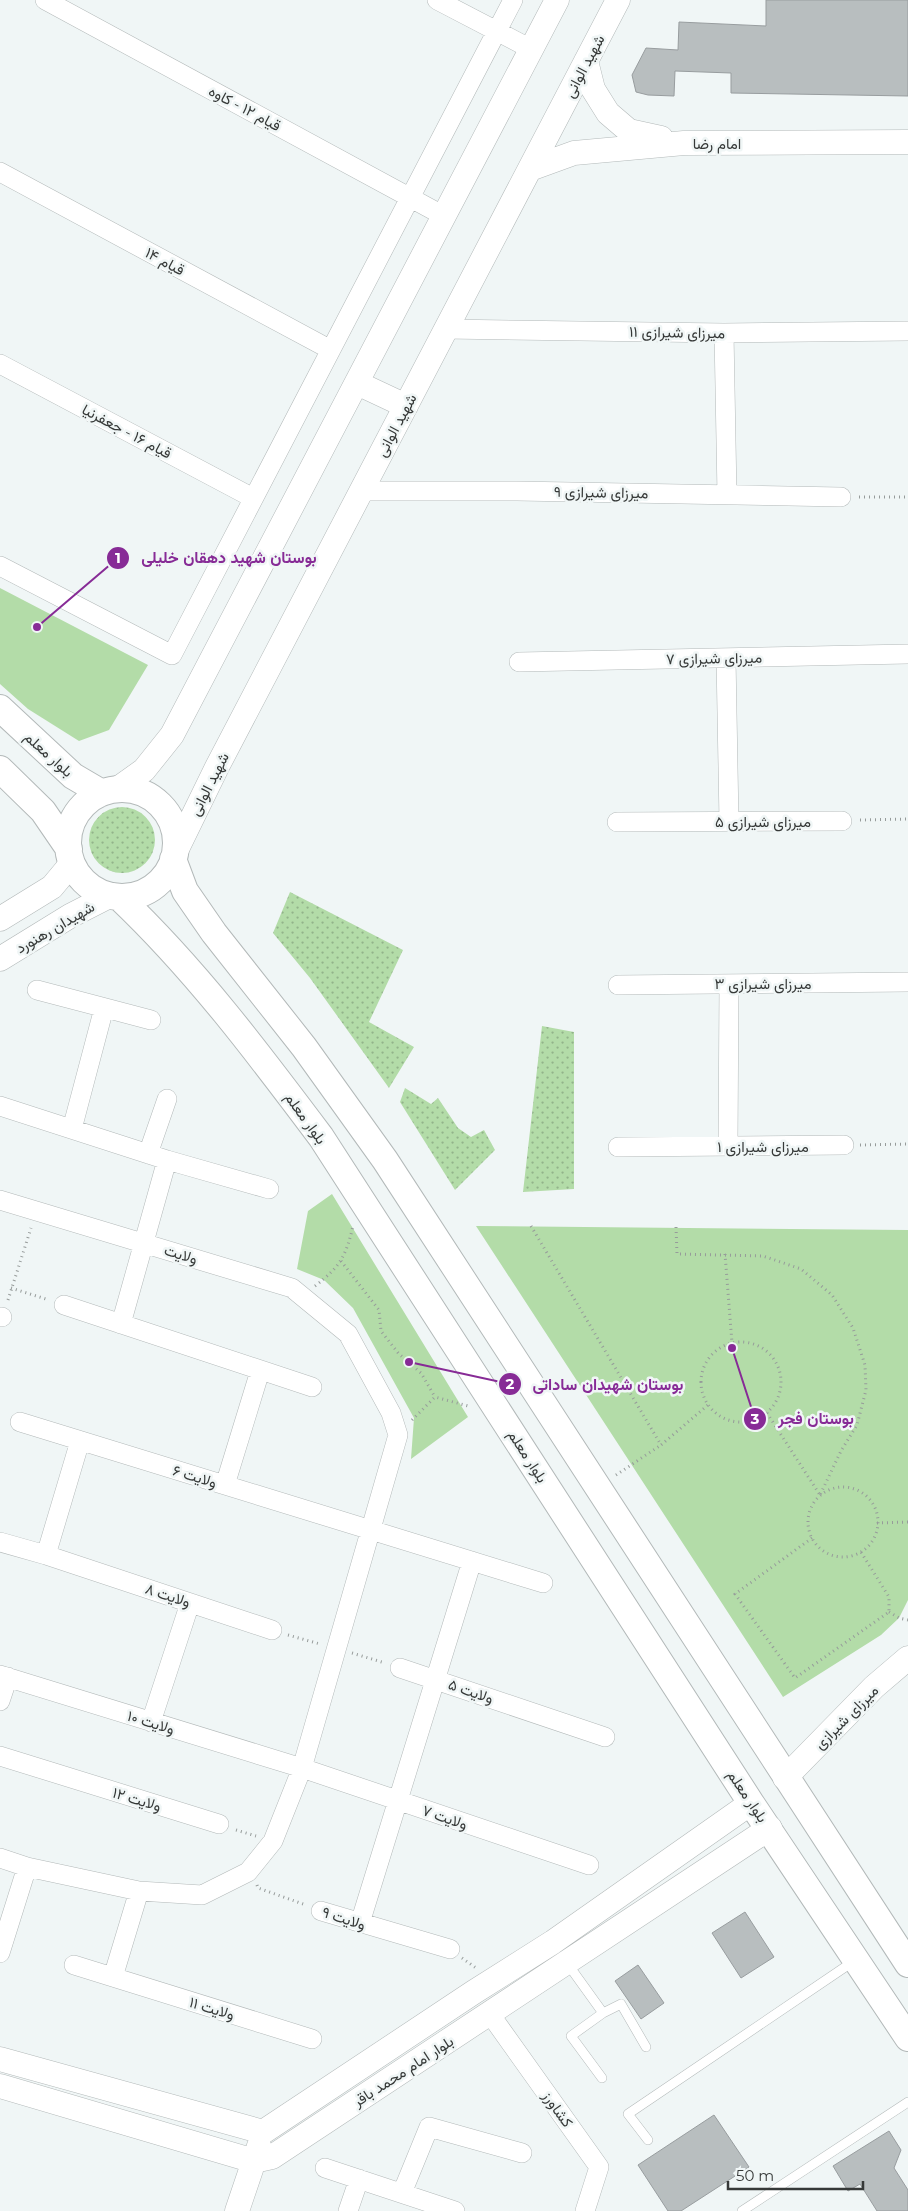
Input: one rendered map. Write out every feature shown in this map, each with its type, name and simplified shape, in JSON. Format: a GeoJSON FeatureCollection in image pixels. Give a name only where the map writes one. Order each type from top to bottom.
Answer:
{"type":"FeatureCollection","features":[{"type":"Feature","properties":{"kind":"main road","name":"بلوار معلم"},"geometry":{"type":"LineString","coordinates":[[0,708],[73,776],[109,792]]}},
{"type":"Feature","properties":{"kind":"main road"},"geometry":{"type":"LineString","coordinates":[[0,769],[43,811],[79,875],[101,893],[115,896],[142,894],[155,887],[164,877],[174,855],[176,837],[166,811],[156,801],[130,790],[109,792],[90,800],[80,810],[73,822],[69,835],[70,856]]}},
{"type":"Feature","properties":{"kind":"main road"},"geometry":{"type":"LineString","coordinates":[[174,855],[185,890],[190,898],[214,933],[354,1114],[908,1964]]}},
{"type":"Feature","properties":{"kind":"main road","name":"بلوار معلم"},"geometry":{"type":"LineString","coordinates":[[115,896],[175,953],[227,1016],[321,1137],[496,1405],[751,1803],[770,1828],[908,2038]]}},
{"type":"Feature","properties":{"kind":"main road"},"geometry":{"type":"LineString","coordinates":[[751,1803],[785,1778]]}},
{"type":"Feature","properties":{"kind":"main road"},"geometry":{"type":"LineString","coordinates":[[770,1828],[804,1806]]}},
{"type":"Feature","properties":{"kind":"street","name":"قیام ۱۲ - کاوه"},"geometry":{"type":"LineString","coordinates":[[45,0],[444,216]]}},
{"type":"Feature","properties":{"kind":"street"},"geometry":{"type":"LineString","coordinates":[[437,0],[532,49]]}},
{"type":"Feature","properties":{"kind":"street"},"geometry":{"type":"LineString","coordinates":[[0,566],[172,655],[513,0]]}},
{"type":"Feature","properties":{"kind":"street"},"geometry":{"type":"LineString","coordinates":[[109,792],[144,770],[172,735],[557,0]]}},
{"type":"Feature","properties":{"kind":"street","name":"شهید الوانی"},"geometry":{"type":"LineString","coordinates":[[174,855],[217,767],[618,0]]}},
{"type":"Feature","properties":{"kind":"street"},"geometry":{"type":"LineString","coordinates":[[586,61],[593,89],[608,113],[629,131],[684,143]]}},
{"type":"Feature","properties":{"kind":"street","name":"امام رضا"},"geometry":{"type":"LineString","coordinates":[[530,169],[574,153],[684,143],[908,142]]}},
{"type":"Feature","properties":{"kind":"street","name":"قیام ۱۴"},"geometry":{"type":"LineString","coordinates":[[0,172],[331,350]]}},
{"type":"Feature","properties":{"kind":"street","name":"میرزای شیرازی ۱۱"},"geometry":{"type":"LineString","coordinates":[[446,329],[724,333],[908,331]]}},
{"type":"Feature","properties":{"kind":"street"},"geometry":{"type":"LineString","coordinates":[[724,333],[727,494]]}},
{"type":"Feature","properties":{"kind":"street","name":"قیام ۱۶ - جعفرنیا"},"geometry":{"type":"LineString","coordinates":[[0,364],[254,498]]}},
{"type":"Feature","properties":{"kind":"street"},"geometry":{"type":"LineString","coordinates":[[357,383],[406,406]]}},
{"type":"Feature","properties":{"kind":"street","name":"میرزای شیرازی ۹"},"geometry":{"type":"LineString","coordinates":[[362,491],[727,494],[841,497]]}},
{"type":"Feature","properties":{"kind":"street","name":"میرزای شیرازی ۷"},"geometry":{"type":"LineString","coordinates":[[519,662],[908,654]]}},
{"type":"Feature","properties":{"kind":"street"},"geometry":{"type":"LineString","coordinates":[[726,658],[729,821]]}},
{"type":"Feature","properties":{"kind":"street","name":"میرزای شیرازی ۵"},"geometry":{"type":"LineString","coordinates":[[617,822],[842,821]]}},
{"type":"Feature","properties":{"kind":"street"},"geometry":{"type":"LineString","coordinates":[[0,919],[52,887],[70,856]]}},
{"type":"Feature","properties":{"kind":"street","name":"شهیدان رهنورد"},"geometry":{"type":"LineString","coordinates":[[0,959],[70,916],[115,896]]}},
{"type":"Feature","properties":{"kind":"street","name":"میرزای شیرازی ۳"},"geometry":{"type":"LineString","coordinates":[[618,985],[908,982]]}},
{"type":"Feature","properties":{"kind":"street"},"geometry":{"type":"LineString","coordinates":[[728,1146],[729,984]]}},
{"type":"Feature","properties":{"kind":"street"},"geometry":{"type":"LineString","coordinates":[[37,990],[152,1020]]}},
{"type":"Feature","properties":{"kind":"street"},"geometry":{"type":"LineString","coordinates":[[72,1129],[104,1008]]}},
{"type":"Feature","properties":{"kind":"street"},"geometry":{"type":"LineString","coordinates":[[148,1154],[166,1099]]}},
{"type":"Feature","properties":{"kind":"street"},"geometry":{"type":"LineString","coordinates":[[0,1106],[167,1160],[269,1189]]}},
{"type":"Feature","properties":{"kind":"street","name":"میرزای شیرازی ۱"},"geometry":{"type":"LineString","coordinates":[[618,1147],[844,1145]]}},
{"type":"Feature","properties":{"kind":"street"},"geometry":{"type":"LineString","coordinates":[[121,1324],[167,1160]]}},
{"type":"Feature","properties":{"kind":"street","name":"ولایت"},"geometry":{"type":"LineString","coordinates":[[0,1200],[292,1288],[348,1334],[391,1413],[398,1434]]}},
{"type":"Feature","properties":{"kind":"street"},"geometry":{"type":"LineString","coordinates":[[64,1305],[312,1387]]}},
{"type":"Feature","properties":{"kind":"street"},"geometry":{"type":"LineString","coordinates":[[225,1485],[260,1371]]}},
{"type":"Feature","properties":{"kind":"street","name":"ولایت ۶"},"geometry":{"type":"LineString","coordinates":[[20,1422],[543,1583]]}},
{"type":"Feature","properties":{"kind":"street"},"geometry":{"type":"LineString","coordinates":[[0,1858],[27,1867],[138,1891],[202,1895],[248,1872],[273,1841],[302,1768],[398,1434]]}},
{"type":"Feature","properties":{"kind":"street"},"geometry":{"type":"LineString","coordinates":[[46,1555],[80,1440]]}},
{"type":"Feature","properties":{"kind":"street","name":"ولایت ۸"},"geometry":{"type":"LineString","coordinates":[[0,1542],[46,1555],[272,1630]]}},
{"type":"Feature","properties":{"kind":"street"},"geometry":{"type":"LineString","coordinates":[[360,1923],[472,1561]]}},
{"type":"Feature","properties":{"kind":"street"},"geometry":{"type":"LineString","coordinates":[[150,1722],[190,1603]]}},
{"type":"Feature","properties":{"kind":"street","name":"میرزای شیرازی"},"geometry":{"type":"LineString","coordinates":[[785,1778],[874,1687],[908,1658]]}},
{"type":"Feature","properties":{"kind":"street","name":"ولایت ۵"},"geometry":{"type":"LineString","coordinates":[[400,1668],[605,1737]]}},
{"type":"Feature","properties":{"kind":"street"},"geometry":{"type":"LineString","coordinates":[[0,1701],[4,1676]]}},
{"type":"Feature","properties":{"kind":"street","name":"ولایت ۱۰"},"geometry":{"type":"LineString","coordinates":[[4,1676],[302,1768]]}},
{"type":"Feature","properties":{"kind":"street","name":"ولایت ۱۲"},"geometry":{"type":"LineString","coordinates":[[0,1756],[219,1824]]}},
{"type":"Feature","properties":{"kind":"street","name":"ولایت ۷"},"geometry":{"type":"LineString","coordinates":[[302,1768],[589,1865]]}},
{"type":"Feature","properties":{"kind":"street","name":"بلوار امام محمد باقر"},"geometry":{"type":"LineString","coordinates":[[263,2132],[553,1942],[751,1803]]}},
{"type":"Feature","properties":{"kind":"street","name":"بلوار امام محمد باقر"},"geometry":{"type":"LineString","coordinates":[[254,2162],[272,2157],[770,1828]]}},
{"type":"Feature","properties":{"kind":"street"},"geometry":{"type":"LineString","coordinates":[[0,1953],[27,1867]]}},
{"type":"Feature","properties":{"kind":"street"},"geometry":{"type":"LineString","coordinates":[[112,1977],[138,1891]]}},
{"type":"Feature","properties":{"kind":"street","name":"ولایت ۹"},"geometry":{"type":"LineString","coordinates":[[321,1911],[450,1949]]}},
{"type":"Feature","properties":{"kind":"street","name":"ولایت ۱۱"},"geometry":{"type":"LineString","coordinates":[[74,1965],[312,2039]]}},
{"type":"Feature","properties":{"kind":"street","name":"کشاورز"},"geometry":{"type":"LineString","coordinates":[[490,2014],[599,2167],[585,2211]]}},
{"type":"Feature","properties":{"kind":"street"},"geometry":{"type":"LineString","coordinates":[[0,2058],[263,2132],[237,2211]]}},
{"type":"Feature","properties":{"kind":"street"},"geometry":{"type":"LineString","coordinates":[[0,2086],[254,2162]]}},
{"type":"Feature","properties":{"kind":"street"},"geometry":{"type":"LineString","coordinates":[[402,2193],[429,2127],[522,2153]]}},
{"type":"Feature","properties":{"kind":"street"},"geometry":{"type":"LineString","coordinates":[[325,2168],[455,2211]]}},
{"type":"Feature","properties":{"kind":"street"},"geometry":{"type":"LineString","coordinates":[[348,2211],[359,2179]]}},
{"type":"Feature","properties":{"kind":"lane"},"geometry":{"type":"LineString","coordinates":[[648,2140],[628,2114],[856,1959]]}},
{"type":"Feature","properties":{"kind":"lane"},"geometry":{"type":"LineString","coordinates":[[567,1963],[603,2014]]}},
{"type":"Feature","properties":{"kind":"lane"},"geometry":{"type":"LineString","coordinates":[[602,2078],[572,2036],[603,2014],[621,2004],[646,2047]]}},
{"type":"Feature","properties":{"kind":"lane"},"geometry":{"type":"LineString","coordinates":[[742,2211],[908,2102]]}},
{"type":"Feature","properties":{"kind":"path"},"geometry":{"type":"LineString","coordinates":[[841,497],[908,496]]}},
{"type":"Feature","properties":{"kind":"path"},"geometry":{"type":"LineString","coordinates":[[842,821],[908,819]]}},
{"type":"Feature","properties":{"kind":"path"},"geometry":{"type":"LineString","coordinates":[[844,1145],[908,1144]]}},
{"type":"Feature","properties":{"kind":"path"},"geometry":{"type":"LineString","coordinates":[[299,1294],[316,1286],[333,1271],[347,1251],[360,1195]]}},
{"type":"Feature","properties":{"kind":"path"},"geometry":{"type":"LineString","coordinates":[[1,1317],[36,1211]]}},
{"type":"Feature","properties":{"kind":"path"},"geometry":{"type":"LineString","coordinates":[[531,1226],[661,1445]]}},
{"type":"Feature","properties":{"kind":"path"},"geometry":{"type":"LineString","coordinates":[[676,1228],[677,1254],[763,1256],[801,1269],[832,1295],[853,1328],[865,1365],[866,1390],[857,1425],[841,1451],[820,1495],[812,1504],[808,1515],[808,1527],[818,1547],[834,1555],[850,1556],[861,1552],[875,1534],[877,1524],[876,1512],[871,1502],[863,1494],[853,1489],[841,1487],[830,1489],[820,1495]]}},
{"type":"Feature","properties":{"kind":"path"},"geometry":{"type":"LineString","coordinates":[[725,1254],[732,1342]]}},
{"type":"Feature","properties":{"kind":"path"},"geometry":{"type":"LineString","coordinates":[[341,1260],[379,1310],[381,1331],[399,1354],[420,1372],[435,1397],[474,1407],[496,1405]]}},
{"type":"Feature","properties":{"kind":"path"},"geometry":{"type":"LineString","coordinates":[[11,1288],[64,1305]]}},
{"type":"Feature","properties":{"kind":"path"},"geometry":{"type":"LineString","coordinates":[[732,1342],[758,1345],[768,1352],[777,1363],[781,1376],[781,1390],[776,1403],[767,1413],[756,1420],[728,1420],[717,1414],[708,1405],[702,1393],[701,1380],[704,1367],[710,1356],[732,1342]]}},
{"type":"Feature","properties":{"kind":"path"},"geometry":{"type":"LineString","coordinates":[[398,1434],[435,1397]]}},
{"type":"Feature","properties":{"kind":"path"},"geometry":{"type":"LineString","coordinates":[[597,1487],[661,1445],[708,1405]]}},
{"type":"Feature","properties":{"kind":"path"},"geometry":{"type":"LineString","coordinates":[[767,1413],[820,1495]]}},
{"type":"Feature","properties":{"kind":"path"},"geometry":{"type":"LineString","coordinates":[[877,1524],[908,1522]]}},
{"type":"Feature","properties":{"kind":"path"},"geometry":{"type":"LineString","coordinates":[[812,1538],[735,1594],[795,1678],[889,1612]]}},
{"type":"Feature","properties":{"kind":"path"},"geometry":{"type":"LineString","coordinates":[[861,1552],[889,1596],[889,1612]]}},
{"type":"Feature","properties":{"kind":"path"},"geometry":{"type":"LineString","coordinates":[[889,1612],[898,1618],[908,1620]]}},
{"type":"Feature","properties":{"kind":"path"},"geometry":{"type":"LineString","coordinates":[[272,1630],[400,1668]]}},
{"type":"Feature","properties":{"kind":"path"},"geometry":{"type":"LineString","coordinates":[[219,1824],[273,1841]]}},
{"type":"Feature","properties":{"kind":"path","name":"ولایت ۹"},"geometry":{"type":"LineString","coordinates":[[248,1872],[258,1888],[321,1911]]}},
{"type":"Feature","properties":{"kind":"path"},"geometry":{"type":"LineString","coordinates":[[450,1949],[493,1980]]}},
{"type":"Feature","properties":{"kind":"green space"},"geometry":{"type":"Polygon","coordinates":[[[0,588],[148,665],[109,730],[79,741],[28,709],[0,684],[0,588]]]}},
{"type":"Feature","properties":{"kind":"green space"},"geometry":{"type":"Polygon","coordinates":[[[128,807],[146,816],[153,827],[155,840],[153,853],[146,864],[135,871],[116,873],[98,864],[91,853],[89,834],[98,816],[109,809],[128,807]]]}},
{"type":"Feature","properties":{"kind":"green space"},"geometry":{"type":"Polygon","coordinates":[[[290,892],[403,950],[369,1022],[414,1047],[389,1088],[310,978],[273,933],[290,892]]]}},
{"type":"Feature","properties":{"kind":"green space"},"geometry":{"type":"Polygon","coordinates":[[[542,1026],[574,1032],[574,1189],[523,1192],[542,1026]]]}},
{"type":"Feature","properties":{"kind":"green space"},"geometry":{"type":"Polygon","coordinates":[[[405,1088],[431,1104],[438,1098],[458,1128],[471,1137],[484,1130],[495,1150],[455,1190],[400,1102],[405,1088]]]}},
{"type":"Feature","properties":{"kind":"green space"},"geometry":{"type":"Polygon","coordinates":[[[332,1194],[468,1417],[411,1459],[414,1418],[353,1308],[324,1280],[297,1269],[308,1211],[332,1194]]]}},
{"type":"Feature","properties":{"kind":"green space"},"geometry":{"type":"Polygon","coordinates":[[[476,1226],[908,1230],[908,1600],[899,1618],[881,1635],[783,1697],[476,1226]]]}},
{"type":"Feature","properties":{"kind":"building"},"geometry":{"type":"Polygon","coordinates":[[[766,0],[908,0],[908,96],[731,93],[731,73],[675,71],[674,96],[648,95],[636,92],[632,75],[646,48],[678,50],[679,22],[766,26],[766,0]]]}},
{"type":"Feature","properties":{"kind":"building"},"geometry":{"type":"Polygon","coordinates":[[[745,1912],[774,1957],[741,1978],[712,1933],[745,1912]]]}},
{"type":"Feature","properties":{"kind":"building"},"geometry":{"type":"Polygon","coordinates":[[[638,1965],[664,2003],[641,2019],[615,1981],[638,1965]]]}},
{"type":"Feature","properties":{"kind":"building"},"geometry":{"type":"Polygon","coordinates":[[[714,2115],[749,2167],[681,2211],[668,2211],[638,2165],[714,2115]]]}},
{"type":"Feature","properties":{"kind":"building"},"geometry":{"type":"Polygon","coordinates":[[[889,2131],[901,2150],[894,2168],[908,2190],[908,2211],[877,2211],[860,2184],[848,2191],[833,2166],[889,2131]]]}},
{"type":"Feature","properties":{"kind":"place","name":"بوستان شهید دهقان خلیلی"},"geometry":{"type":"Point","coordinates":[37,627]}},
{"type":"Feature","properties":{"kind":"place","name":"بوستان فجر"},"geometry":{"type":"Point","coordinates":[732,1348]}},
{"type":"Feature","properties":{"kind":"place","name":"بوستان شهیدان ساداتی"},"geometry":{"type":"Point","coordinates":[409,1362]}}]}
